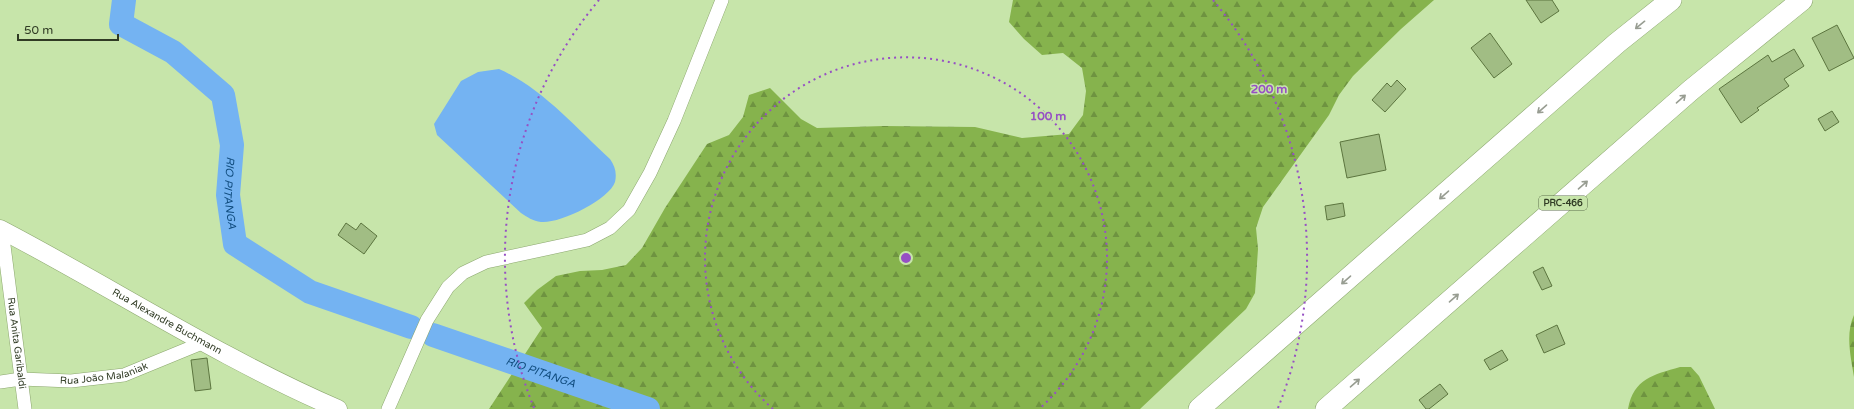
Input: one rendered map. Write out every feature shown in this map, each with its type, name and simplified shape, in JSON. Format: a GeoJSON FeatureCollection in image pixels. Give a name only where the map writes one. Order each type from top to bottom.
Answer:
{"type":"FeatureCollection","features":[{"type":"Feature","properties":{"kind":"highway"},"geometry":{"type":"LineString","coordinates":[[1199,409],[1617,43],[1670,0]]}},
{"type":"Feature","properties":{"kind":"highway","name":"PRC-466"},"geometry":{"type":"LineString","coordinates":[[1326,409],[1691,90],[1802,0]]}},
{"type":"Feature","properties":{"kind":"main road","name":"Rua Alexandre Buchmann"},"geometry":{"type":"LineString","coordinates":[[1,229],[202,343],[294,390],[338,409]]}},
{"type":"Feature","properties":{"kind":"street"},"geometry":{"type":"LineString","coordinates":[[388,409],[427,320],[448,287],[463,273],[486,262],[587,240],[610,228],[629,210],[650,173],[674,122],[722,0]]}},
{"type":"Feature","properties":{"kind":"street","name":"Rua Anita Garibaldi"},"geometry":{"type":"LineString","coordinates":[[1,229],[25,409]]}},
{"type":"Feature","properties":{"kind":"street","name":"Rua João Malaniak"},"geometry":{"type":"LineString","coordinates":[[0,382],[21,379],[71,381],[124,375],[202,343]]}},
{"type":"Feature","properties":{"kind":"green space"},"geometry":{"type":"Polygon","coordinates":[[[1013,0],[1434,0],[1401,29],[1353,76],[1339,95],[1329,115],[1263,207],[1256,228],[1258,249],[1255,293],[1246,309],[1140,409],[489,409],[542,328],[524,303],[537,290],[556,276],[580,271],[602,270],[626,265],[642,248],[665,208],[707,144],[729,135],[743,117],[749,95],[770,88],[801,119],[817,128],[884,126],[975,127],[1022,138],[1069,134],[1083,115],[1086,91],[1082,68],[1063,53],[1042,55],[1024,39],[1009,22],[1013,0]]]}},
{"type":"Feature","properties":{"kind":"green space"},"geometry":{"type":"Polygon","coordinates":[[[1854,315],[1854,377],[1849,338],[1851,322],[1854,315]]]}},
{"type":"Feature","properties":{"kind":"green space"},"geometry":{"type":"Polygon","coordinates":[[[1680,367],[1691,367],[1699,376],[1715,409],[1628,409],[1635,390],[1646,379],[1680,367]]]}},
{"type":"Feature","properties":{"kind":"water"},"geometry":{"type":"Polygon","coordinates":[[[499,69],[515,77],[544,97],[610,159],[615,170],[615,182],[611,189],[594,203],[582,210],[559,219],[549,222],[535,221],[521,213],[437,135],[434,124],[461,81],[478,72],[499,69]]]}},
{"type":"Feature","properties":{"kind":"building"},"geometry":{"type":"Polygon","coordinates":[[[1526,0],[1552,0],[1559,11],[1541,23],[1526,0]]]}},
{"type":"Feature","properties":{"kind":"building"},"geometry":{"type":"Polygon","coordinates":[[[1837,25],[1854,58],[1829,71],[1812,38],[1837,25]]]}},
{"type":"Feature","properties":{"kind":"building"},"geometry":{"type":"Polygon","coordinates":[[[1490,33],[1512,64],[1494,78],[1471,48],[1490,33]]]}},
{"type":"Feature","properties":{"kind":"building"},"geometry":{"type":"Polygon","coordinates":[[[1794,49],[1804,66],[1784,79],[1789,86],[1757,108],[1759,110],[1741,123],[1719,89],[1768,55],[1772,62],[1794,49]]]}},
{"type":"Feature","properties":{"kind":"building"},"geometry":{"type":"Polygon","coordinates":[[[1397,80],[1406,89],[1385,112],[1372,100],[1387,83],[1391,87],[1397,80]]]}},
{"type":"Feature","properties":{"kind":"building"},"geometry":{"type":"Polygon","coordinates":[[[1832,111],[1839,122],[1825,131],[1818,119],[1832,111]]]}},
{"type":"Feature","properties":{"kind":"building"},"geometry":{"type":"Polygon","coordinates":[[[1379,134],[1386,170],[1347,178],[1340,142],[1379,134]]]}},
{"type":"Feature","properties":{"kind":"building"},"geometry":{"type":"Polygon","coordinates":[[[1343,203],[1345,216],[1327,220],[1325,206],[1343,203]]]}},
{"type":"Feature","properties":{"kind":"building"},"geometry":{"type":"Polygon","coordinates":[[[346,223],[356,230],[361,223],[377,236],[364,254],[338,235],[346,223]]]}},
{"type":"Feature","properties":{"kind":"building"},"geometry":{"type":"Polygon","coordinates":[[[1543,267],[1552,286],[1542,290],[1533,272],[1543,267]]]}},
{"type":"Feature","properties":{"kind":"building"},"geometry":{"type":"Polygon","coordinates":[[[1557,325],[1565,344],[1544,353],[1536,335],[1557,325]]]}},
{"type":"Feature","properties":{"kind":"building"},"geometry":{"type":"Polygon","coordinates":[[[1502,350],[1508,360],[1490,370],[1484,360],[1502,350]]]}},
{"type":"Feature","properties":{"kind":"building"},"geometry":{"type":"Polygon","coordinates":[[[207,358],[211,389],[195,391],[191,360],[207,358]]]}},
{"type":"Feature","properties":{"kind":"building"},"geometry":{"type":"Polygon","coordinates":[[[1440,384],[1448,394],[1429,409],[1426,409],[1419,400],[1440,384]]]}},
{"type":"Feature","properties":{"kind":"waterway","name":"RIO PITANGA"},"geometry":{"type":"LineString","coordinates":[[124,0],[121,24],[173,52],[223,95],[232,145],[228,195],[235,244],[310,292],[411,327]]}},
{"type":"Feature","properties":{"kind":"waterway","name":"RIO PITANGA"},"geometry":{"type":"LineString","coordinates":[[433,335],[648,409]]}}]}
